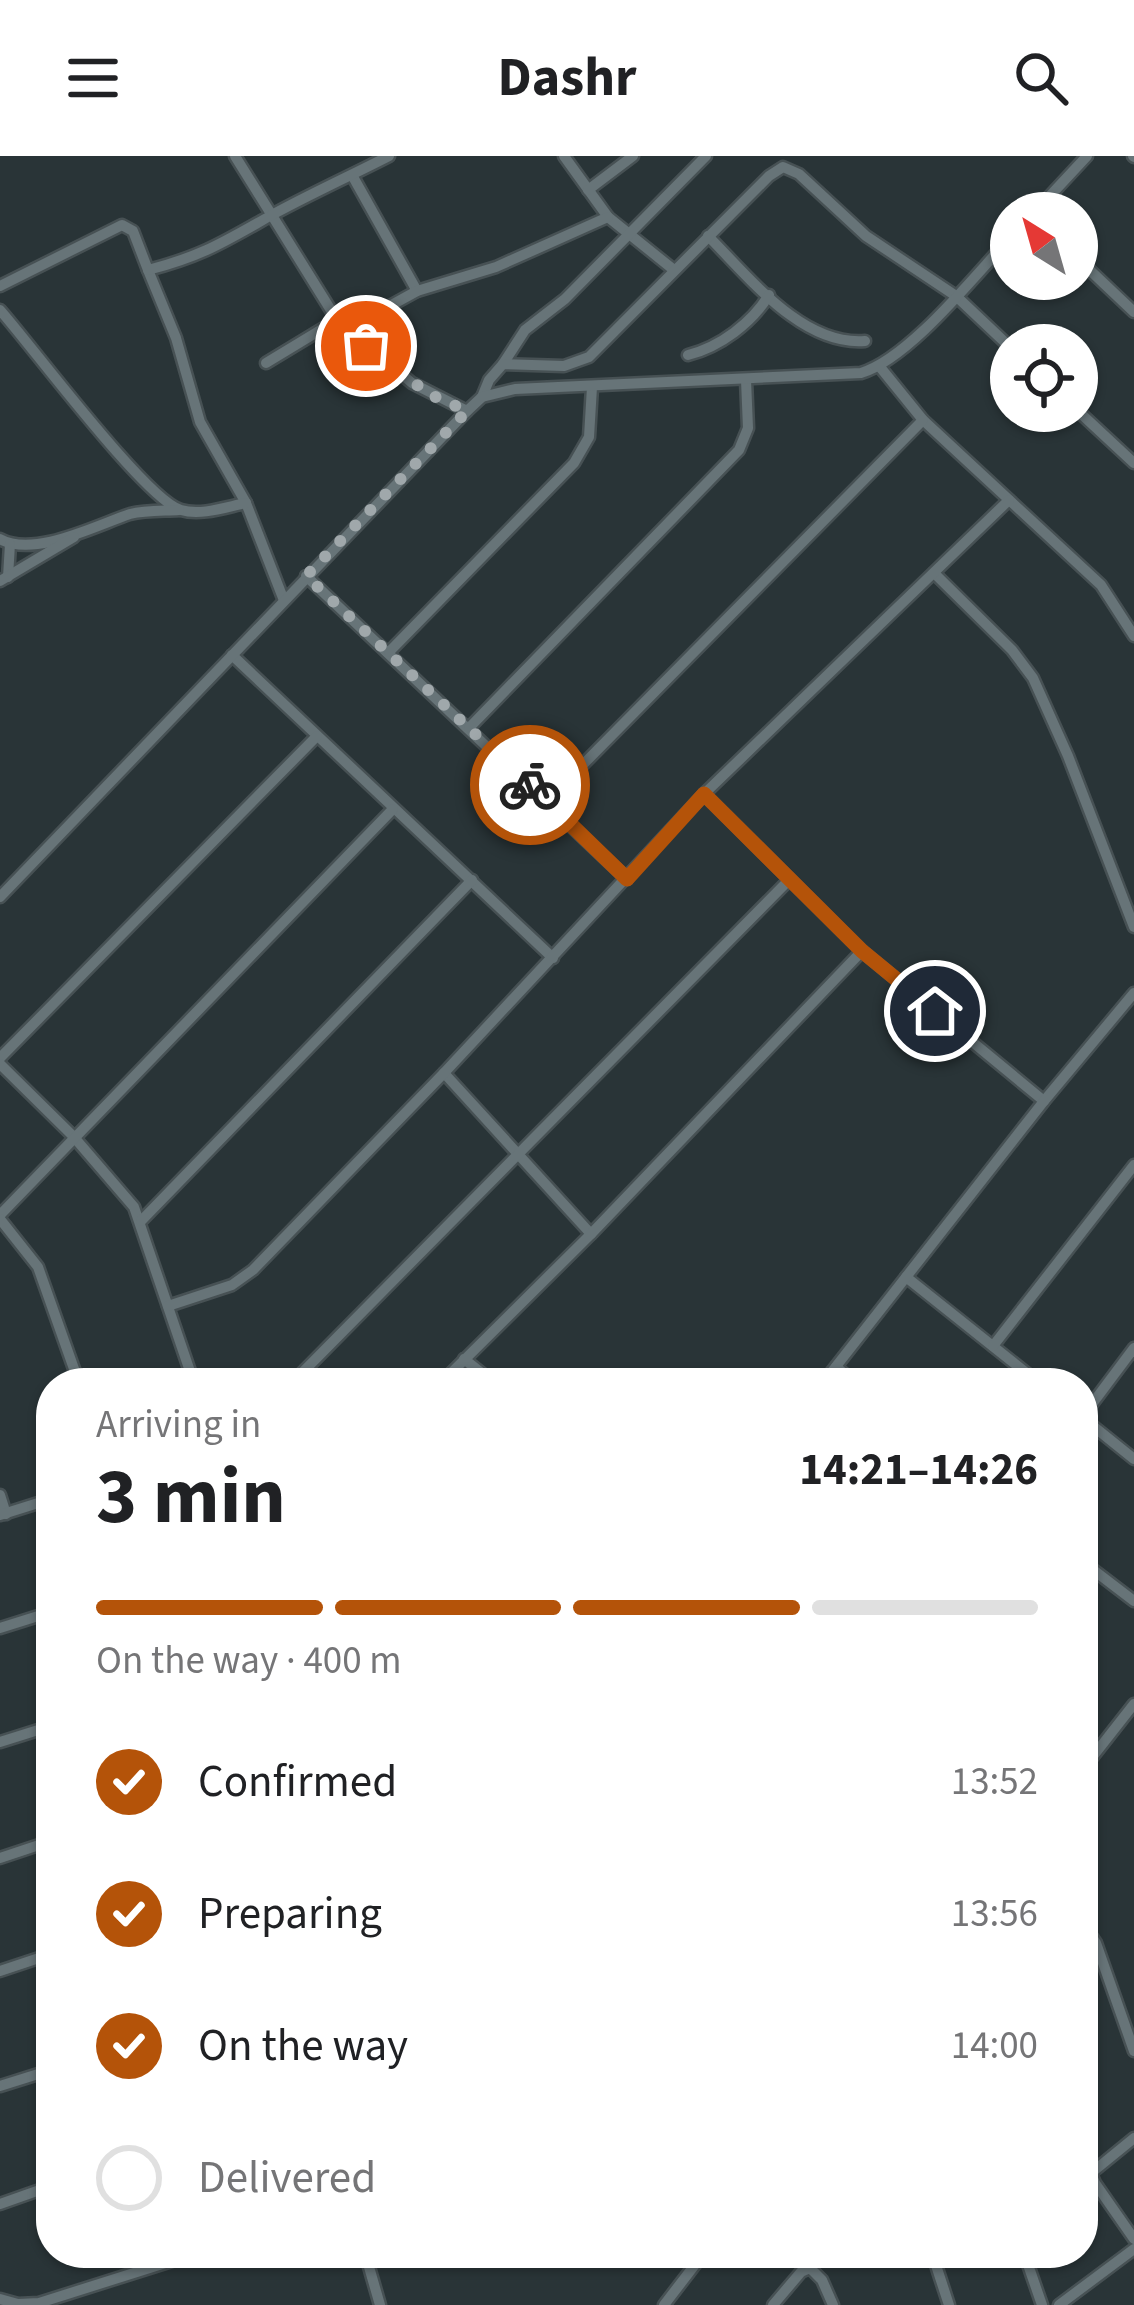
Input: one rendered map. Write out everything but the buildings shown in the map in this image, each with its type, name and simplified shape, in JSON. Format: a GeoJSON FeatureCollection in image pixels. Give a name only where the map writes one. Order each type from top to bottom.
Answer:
{"type":"FeatureCollection","features":[{"type":"Feature","properties":{"kind":"street"},"geometry":{"type":"LineString","coordinates":[[235,156],[337,320],[412,383],[467,411]]}},
{"type":"Feature","properties":{"kind":"street"},"geometry":{"type":"LineString","coordinates":[[564,156],[608,218],[674,270]]}},
{"type":"Feature","properties":{"kind":"street"},"geometry":{"type":"LineString","coordinates":[[588,190],[633,156]]}},
{"type":"Feature","properties":{"kind":"street"},"geometry":{"type":"LineString","coordinates":[[0,897],[283,598],[482,397],[526,330],[565,299],[706,156]]}},
{"type":"Feature","properties":{"kind":"street"},"geometry":{"type":"LineString","coordinates":[[1054,192],[1088,156]]}},
{"type":"Feature","properties":{"kind":"street"},"geometry":{"type":"LineString","coordinates":[[148,270],[211,251],[380,158]]}},
{"type":"Feature","properties":{"kind":"street"},"geometry":{"type":"LineString","coordinates":[[503,364],[564,366],[590,357],[783,167],[790,168],[866,236],[956,296],[990,328]]}},
{"type":"Feature","properties":{"kind":"street"},"geometry":{"type":"LineString","coordinates":[[352,175],[416,291]]}},
{"type":"Feature","properties":{"kind":"street"},"geometry":{"type":"LineString","coordinates":[[348,329],[416,291],[496,267],[608,218]]}},
{"type":"Feature","properties":{"kind":"street"},"geometry":{"type":"LineString","coordinates":[[0,286],[122,225],[134,231],[176,338],[200,422],[246,503],[283,598]]}},
{"type":"Feature","properties":{"kind":"street"},"geometry":{"type":"LineString","coordinates":[[708,236],[769,295],[821,333],[836,341],[865,341]]}},
{"type":"Feature","properties":{"kind":"street"},"geometry":{"type":"LineString","coordinates":[[482,397],[515,389],[843,376],[880,367],[990,260]]}},
{"type":"Feature","properties":{"kind":"street"},"geometry":{"type":"LineString","coordinates":[[1098,278],[1134,311]]}},
{"type":"Feature","properties":{"kind":"street"},"geometry":{"type":"LineString","coordinates":[[688,355],[734,332],[769,295]]}},
{"type":"Feature","properties":{"kind":"street"},"geometry":{"type":"LineString","coordinates":[[0,310],[126,461],[179,510]]}},
{"type":"Feature","properties":{"kind":"street"},"geometry":{"type":"LineString","coordinates":[[266,363],[337,320]]}},
{"type":"Feature","properties":{"kind":"street"},"geometry":{"type":"LineString","coordinates":[[880,367],[923,420],[1101,585],[1134,636]]}},
{"type":"Feature","properties":{"kind":"street"},"geometry":{"type":"LineString","coordinates":[[470,728],[739,450],[748,428],[746,380]]}},
{"type":"Feature","properties":{"kind":"street"},"geometry":{"type":"LineString","coordinates":[[389,652],[574,463],[590,437],[592,387]]}},
{"type":"Feature","properties":{"kind":"street"},"geometry":{"type":"LineString","coordinates":[[547,801],[923,420]]}},
{"type":"Feature","properties":{"kind":"street"},"geometry":{"type":"LineString","coordinates":[[1098,430],[1134,463]]}},
{"type":"Feature","properties":{"kind":"street"},"geometry":{"type":"LineString","coordinates":[[168,1306],[244,1278],[444,1073],[704,794],[1009,500]]}},
{"type":"Feature","properties":{"kind":"street"},"geometry":{"type":"LineString","coordinates":[[4,579],[77,536],[135,513],[202,512],[246,503]]}},
{"type":"Feature","properties":{"kind":"street"},"geometry":{"type":"LineString","coordinates":[[4,579],[5,542],[77,536]]}},
{"type":"Feature","properties":{"kind":"street"},"geometry":{"type":"LineString","coordinates":[[934,573],[1012,650],[1033,678],[1134,927]]}},
{"type":"Feature","properties":{"kind":"street"},"geometry":{"type":"LineString","coordinates":[[306,576],[627,879]]}},
{"type":"Feature","properties":{"kind":"street"},"geometry":{"type":"LineString","coordinates":[[232,655],[553,958]]}},
{"type":"Feature","properties":{"kind":"street"},"geometry":{"type":"LineString","coordinates":[[189,1368],[141,1222],[124,1194],[0,1061],[317,736]]}},
{"type":"Feature","properties":{"kind":"street"},"geometry":{"type":"LineString","coordinates":[[704,794],[862,951],[1044,1101]]}},
{"type":"Feature","properties":{"kind":"street"},"geometry":{"type":"LineString","coordinates":[[75,1368],[38,1267],[0,1217],[73,1136],[393,809]]}},
{"type":"Feature","properties":{"kind":"street"},"geometry":{"type":"LineString","coordinates":[[141,1222],[472,880]]}},
{"type":"Feature","properties":{"kind":"street"},"geometry":{"type":"LineString","coordinates":[[307,1368],[788,881]]}},
{"type":"Feature","properties":{"kind":"street"},"geometry":{"type":"LineString","coordinates":[[455,1368],[862,951]]}},
{"type":"Feature","properties":{"kind":"street"},"geometry":{"type":"LineString","coordinates":[[838,1368],[1044,1101],[1134,993]]}},
{"type":"Feature","properties":{"kind":"street"},"geometry":{"type":"LineString","coordinates":[[444,1073],[591,1234]]}},
{"type":"Feature","properties":{"kind":"street"},"geometry":{"type":"LineString","coordinates":[[993,1346],[1134,1166]]}},
{"type":"Feature","properties":{"kind":"street"},"geometry":{"type":"LineString","coordinates":[[906,1277],[1020,1368]]}},
{"type":"Feature","properties":{"kind":"street"},"geometry":{"type":"LineString","coordinates":[[1098,1397],[1134,1348]]}},
{"type":"Feature","properties":{"kind":"street"},"geometry":{"type":"LineString","coordinates":[[464,1359],[475,1368]]}},
{"type":"Feature","properties":{"kind":"street"},"geometry":{"type":"LineString","coordinates":[[1098,1429],[1134,1459]]}},
{"type":"Feature","properties":{"kind":"street"},"geometry":{"type":"LineString","coordinates":[[0,1495],[3,1514],[36,1504]]}},
{"type":"Feature","properties":{"kind":"street"},"geometry":{"type":"LineString","coordinates":[[1098,1574],[1134,1601]]}},
{"type":"Feature","properties":{"kind":"street"},"geometry":{"type":"LineString","coordinates":[[0,1628],[36,1617]]}},
{"type":"Feature","properties":{"kind":"street"},"geometry":{"type":"LineString","coordinates":[[1098,1750],[1134,1704]]}},
{"type":"Feature","properties":{"kind":"street"},"geometry":{"type":"LineString","coordinates":[[0,1742],[36,1731]]}},
{"type":"Feature","properties":{"kind":"street"},"geometry":{"type":"LineString","coordinates":[[0,1858],[36,1846]]}},
{"type":"Feature","properties":{"kind":"street"},"geometry":{"type":"LineString","coordinates":[[1098,1951],[1134,2051]]}},
{"type":"Feature","properties":{"kind":"street"},"geometry":{"type":"LineString","coordinates":[[0,1970],[36,1959]]}},
{"type":"Feature","properties":{"kind":"street"},"geometry":{"type":"LineString","coordinates":[[0,2086],[36,2075]]}},
{"type":"Feature","properties":{"kind":"street"},"geometry":{"type":"LineString","coordinates":[[1098,2167],[1134,2138]]}},
{"type":"Feature","properties":{"kind":"street"},"geometry":{"type":"LineString","coordinates":[[1098,2186],[1134,2239]]}},
{"type":"Feature","properties":{"kind":"street"},"geometry":{"type":"LineString","coordinates":[[0,2204],[36,2191]]}},
{"type":"Feature","properties":{"kind":"street"},"geometry":{"type":"LineString","coordinates":[[1059,2305],[1134,2248]]}},
{"type":"Feature","properties":{"kind":"street"},"geometry":{"type":"LineString","coordinates":[[0,2299],[39,2303],[150,2268]]}},
{"type":"Feature","properties":{"kind":"street"},"geometry":{"type":"LineString","coordinates":[[369,2268],[380,2305]]}},
{"type":"Feature","properties":{"kind":"street"},"geometry":{"type":"LineString","coordinates":[[664,2305],[692,2268]]}},
{"type":"Feature","properties":{"kind":"street"},"geometry":{"type":"LineString","coordinates":[[773,2305],[807,2268],[822,2280],[832,2305]]}},
{"type":"Feature","properties":{"kind":"street"},"geometry":{"type":"LineString","coordinates":[[937,2268],[949,2305]]}},
{"type":"Feature","properties":{"kind":"street"},"geometry":{"type":"LineString","coordinates":[[1029,2268],[1042,2305]]}},
{"type":"Feature","properties":{"kind":"way so far"},"geometry":{"type":"LineString","coordinates":[[366,346],[410,382],[467,411],[306,576],[530,785]]}},
{"type":"Feature","properties":{"kind":"route"},"geometry":{"type":"LineString","coordinates":[[530,785],[627,879],[704,794],[862,951],[935,1011]]}}]}
